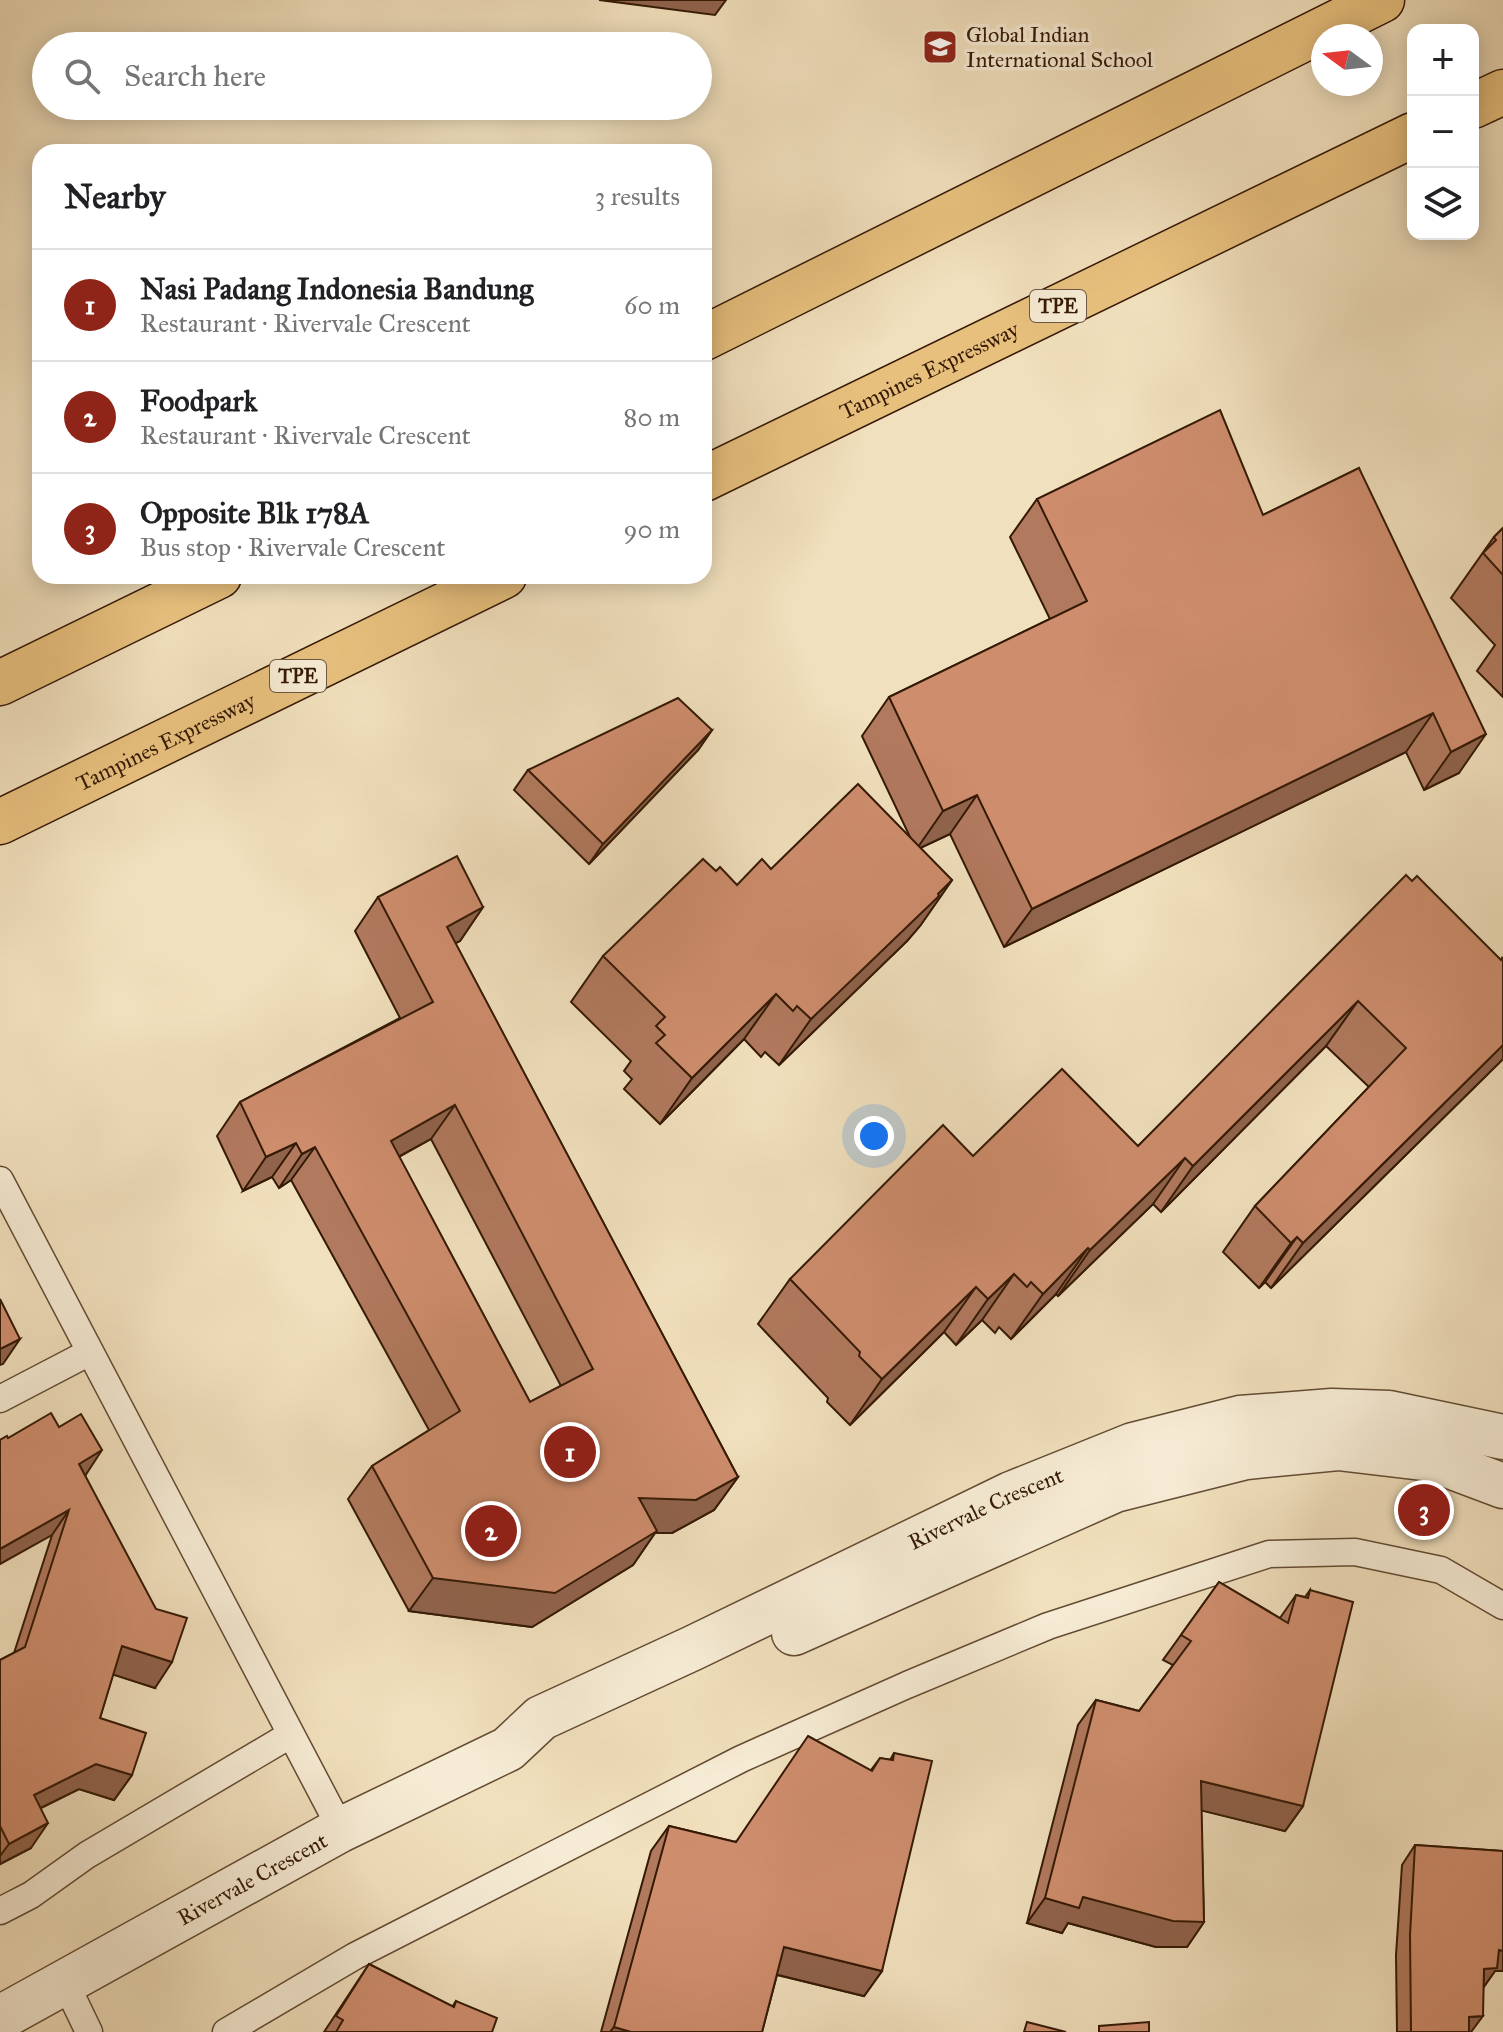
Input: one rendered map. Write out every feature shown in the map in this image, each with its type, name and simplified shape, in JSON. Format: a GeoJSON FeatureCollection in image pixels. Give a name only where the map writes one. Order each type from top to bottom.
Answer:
{"type":"FeatureCollection","features":[{"type":"Feature","properties":{"kind":"highway"},"geometry":{"type":"LineString","coordinates":[[712,334],[1382,0]]}},
{"type":"Feature","properties":{"kind":"highway"},"geometry":{"type":"LineString","coordinates":[[1479,103],[1503,92]]}},
{"type":"Feature","properties":{"kind":"highway","name":"Tampines Expressway"},"geometry":{"type":"LineString","coordinates":[[712,475],[1407,138]]}},
{"type":"Feature","properties":{"kind":"highway"},"geometry":{"type":"LineString","coordinates":[[0,683],[203,584]]}},
{"type":"Feature","properties":{"kind":"highway","name":"Tampines Expressway"},"geometry":{"type":"LineString","coordinates":[[0,822],[488,584]]}},
{"type":"Feature","properties":{"kind":"street","name":"Rivervale Crescent"},"geometry":{"type":"LineString","coordinates":[[858,1586],[1011,1494],[1133,1445],[1240,1418],[1332,1411],[1389,1413],[1503,1437]]}},
{"type":"Feature","properties":{"kind":"street","name":"Rivervale Crescent"},"geometry":{"type":"LineString","coordinates":[[0,2018],[340,1830],[546,1731],[693,1648],[1115,1490],[1246,1457],[1338,1448],[1431,1459],[1503,1486]]}},
{"type":"Feature","properties":{"kind":"lane"},"geometry":{"type":"LineString","coordinates":[[0,1180],[340,1830]]}},
{"type":"Feature","properties":{"kind":"lane"},"geometry":{"type":"LineString","coordinates":[[0,1399],[90,1352]]}},
{"type":"Feature","properties":{"kind":"lane"},"geometry":{"type":"LineString","coordinates":[[226,2032],[355,1956],[741,1759],[1048,1626],[1269,1554],[1355,1552],[1441,1570],[1503,1606]]}},
{"type":"Feature","properties":{"kind":"lane"},"geometry":{"type":"LineString","coordinates":[[0,1911],[31,1895],[87,1855],[290,1735]]}},
{"type":"Feature","properties":{"kind":"lane"},"geometry":{"type":"LineString","coordinates":[[65,1982],[89,2032]]}},
{"type":"Feature","properties":{"kind":"building"},"geometry":{"type":"Polygon","coordinates":[[[1220,410],[1263,515],[1359,468],[1486,734],[1451,752],[1433,713],[1032,909],[977,795],[943,811],[889,697],[1087,601],[1037,499],[1220,410]]]}},
{"type":"Feature","properties":{"kind":"building"},"geometry":{"type":"Polygon","coordinates":[[[1503,528],[1503,575],[1483,553],[1503,528]]]}},
{"type":"Feature","properties":{"kind":"building"},"geometry":{"type":"Polygon","coordinates":[[[678,698],[712,730],[603,844],[528,770],[678,698]]]}},
{"type":"Feature","properties":{"kind":"building"},"geometry":{"type":"Polygon","coordinates":[[[858,784],[952,880],[811,1019],[797,1006],[793,1011],[776,994],[692,1078],[656,1043],[665,1035],[656,1026],[665,1017],[603,956],[703,859],[716,871],[720,867],[737,885],[762,859],[771,869],[858,784]]]}},
{"type":"Feature","properties":{"kind":"building"},"geometry":{"type":"Polygon","coordinates":[[[457,856],[483,907],[447,927],[738,1477],[696,1500],[639,1498],[657,1531],[555,1593],[433,1578],[372,1466],[460,1411],[315,1147],[302,1154],[296,1143],[266,1157],[240,1102],[433,1002],[378,897],[457,856]],[[455,1105],[391,1141],[530,1402],[593,1369],[455,1105]]]}},
{"type":"Feature","properties":{"kind":"building"},"geometry":{"type":"Polygon","coordinates":[[[1406,875],[1412,881],[1417,876],[1502,958],[1503,1045],[1303,1243],[1297,1237],[1291,1243],[1255,1206],[1406,1048],[1358,1001],[1193,1166],[1185,1158],[1043,1294],[1031,1282],[1027,1287],[1014,1274],[988,1299],[976,1287],[882,1379],[790,1279],[943,1125],[973,1156],[1062,1069],[1138,1146],[1406,875]]]}},
{"type":"Feature","properties":{"kind":"building"},"geometry":{"type":"Polygon","coordinates":[[[0,1299],[20,1339],[0,1349],[0,1299]]]}},
{"type":"Feature","properties":{"kind":"building"},"geometry":{"type":"Polygon","coordinates":[[[51,1413],[59,1427],[81,1414],[102,1450],[79,1464],[156,1609],[187,1618],[172,1662],[122,1646],[100,1718],[146,1733],[132,1775],[96,1764],[34,1795],[48,1823],[9,1844],[0,1826],[0,1660],[25,1647],[69,1510],[0,1549],[0,1440],[51,1413]]]}},
{"type":"Feature","properties":{"kind":"building"},"geometry":{"type":"Polygon","coordinates":[[[1219,1582],[1288,1623],[1296,1595],[1308,1598],[1310,1590],[1353,1602],[1303,1806],[1201,1781],[1204,1922],[1173,1921],[1083,1897],[1079,1908],[1045,1898],[1096,1700],[1139,1711],[1191,1641],[1181,1635],[1219,1582]]]}},
{"type":"Feature","properties":{"kind":"building"},"geometry":{"type":"Polygon","coordinates":[[[808,1736],[872,1771],[880,1758],[893,1760],[894,1753],[932,1761],[882,1971],[784,1947],[762,2032],[631,2032],[614,2027],[669,1826],[736,1842],[808,1736]]]}},
{"type":"Feature","properties":{"kind":"building"},"geometry":{"type":"Polygon","coordinates":[[[1415,1845],[1503,1851],[1503,1951],[1499,1950],[1497,1968],[1484,1969],[1483,2016],[1469,2017],[1469,2032],[1411,2032],[1410,1935],[1415,1845]]]}},
{"type":"Feature","properties":{"kind":"building"},"geometry":{"type":"Polygon","coordinates":[[[369,1964],[454,2007],[456,2001],[497,2018],[492,2032],[336,2032],[343,2020],[336,2016],[369,1964]]]}},
{"type":"Feature","properties":{"kind":"building"},"geometry":{"type":"Polygon","coordinates":[[[1027,2022],[1066,2032],[1024,2032],[1027,2022]]]}},
{"type":"Feature","properties":{"kind":"building"},"geometry":{"type":"Polygon","coordinates":[[[1149,2022],[1149,2032],[1099,2032],[1099,2026],[1149,2022]]]}},
{"type":"Feature","properties":{"kind":"place","name":"Global Indian International School"},"geometry":{"type":"Point","coordinates":[940,47]}},
{"type":"Feature","properties":{"kind":"place","name":"Nasi Padang Indonesia Bandung"},"geometry":{"type":"Point","coordinates":[570,1452]}},
{"type":"Feature","properties":{"kind":"place","name":"Opposite Blk 178A"},"geometry":{"type":"Point","coordinates":[1424,1510]}},
{"type":"Feature","properties":{"kind":"place","name":"Foodpark"},"geometry":{"type":"Point","coordinates":[491,1531]}}]}
